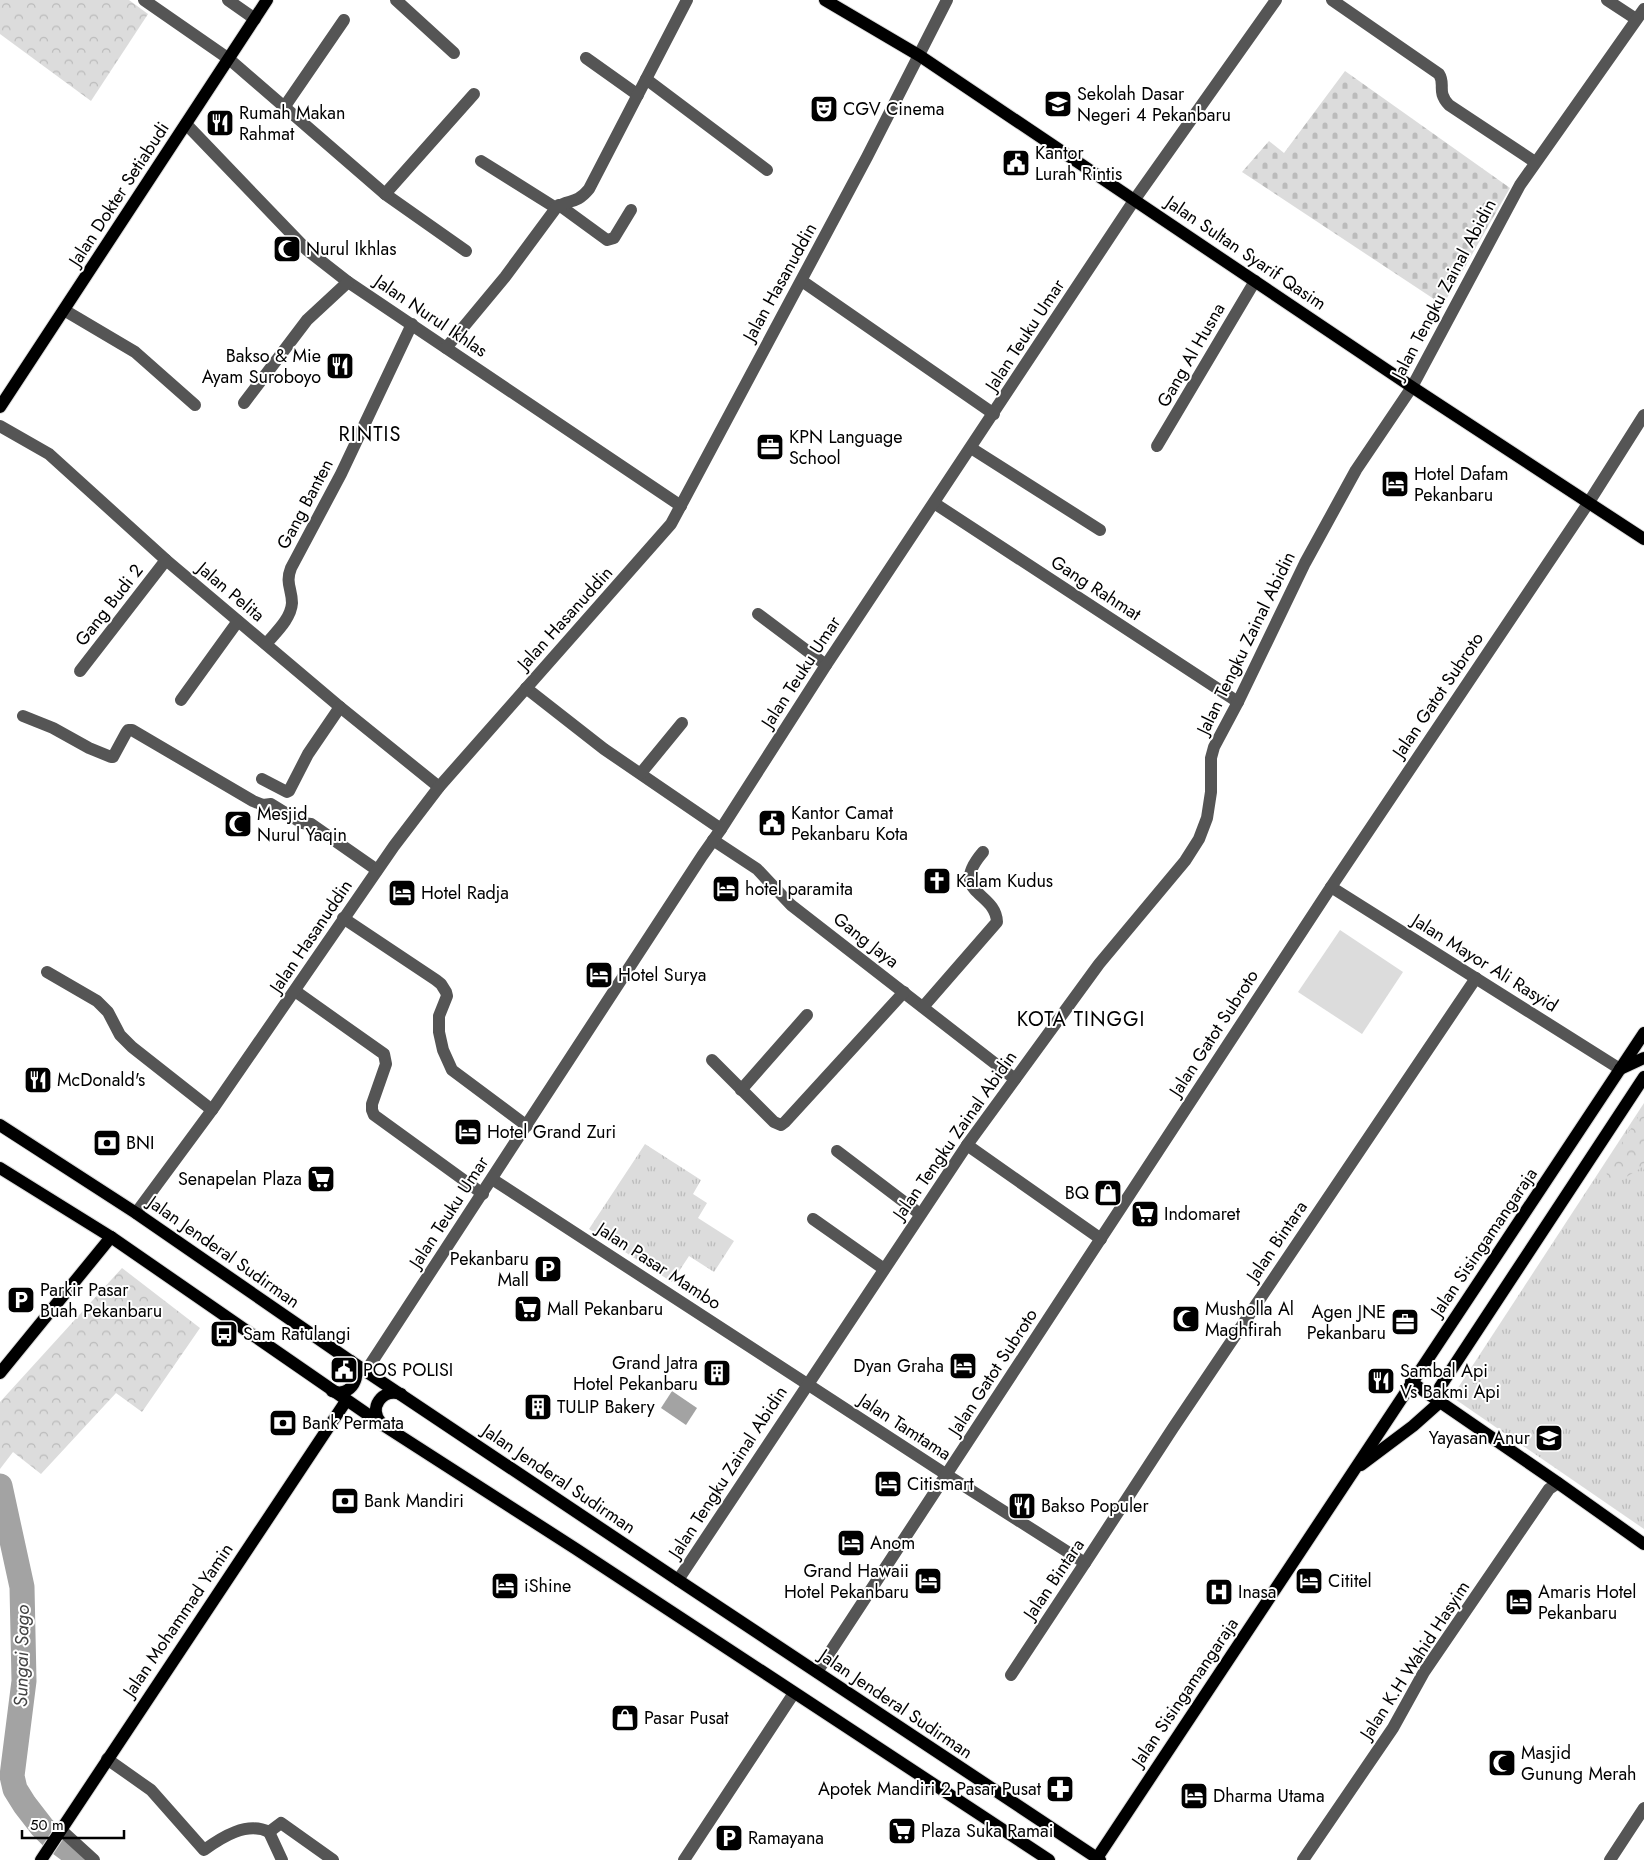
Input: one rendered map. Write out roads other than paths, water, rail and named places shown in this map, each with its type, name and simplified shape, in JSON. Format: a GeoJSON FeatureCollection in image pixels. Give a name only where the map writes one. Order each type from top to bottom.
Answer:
{"type":"FeatureCollection","features":[{"type":"Feature","properties":{"kind":"main road","name":"Jalan Dokter Setiabudi"},"geometry":{"type":"LineString","coordinates":[[0,407],[267,0]]}},
{"type":"Feature","properties":{"kind":"main road","name":"Jalan Sultan Syarif Qasim"},"geometry":{"type":"LineString","coordinates":[[825,0],[920,56],[1135,199],[1254,281],[1644,539]]}},
{"type":"Feature","properties":{"kind":"main road","name":"Jalan Sisingamangaraja"},"geometry":{"type":"LineString","coordinates":[[1098,1859],[1411,1382],[1644,1033]]}},
{"type":"Feature","properties":{"kind":"main road"},"geometry":{"type":"LineString","coordinates":[[1620,1069],[1644,1058]]}},
{"type":"Feature","properties":{"kind":"main road"},"geometry":{"type":"LineString","coordinates":[[1440,1402],[1440,1387],[1644,1077]]}},
{"type":"Feature","properties":{"kind":"main road","name":"Jalan Jenderal Sudirman"},"geometry":{"type":"LineString","coordinates":[[0,1125],[136,1213],[349,1360],[1098,1859]]}},
{"type":"Feature","properties":{"kind":"main road"},"geometry":{"type":"LineString","coordinates":[[0,1168],[111,1236],[346,1401],[576,1549],[1049,1860]]}},
{"type":"Feature","properties":{"kind":"main road"},"geometry":{"type":"LineString","coordinates":[[0,1373],[111,1236]]}},
{"type":"Feature","properties":{"kind":"main road"},"geometry":{"type":"LineString","coordinates":[[330,1390],[342,1392],[348,1390],[355,1382],[356,1370],[349,1360]]}},
{"type":"Feature","properties":{"kind":"main road"},"geometry":{"type":"LineString","coordinates":[[1411,1382],[1644,1544]]}},
{"type":"Feature","properties":{"kind":"main road"},"geometry":{"type":"LineString","coordinates":[[383,1425],[376,1416],[377,1404],[384,1395],[402,1394]]}},
{"type":"Feature","properties":{"kind":"main road","name":"Jalan Mohammad Yamin"},"geometry":{"type":"LineString","coordinates":[[41,1860],[346,1401]]}},
{"type":"Feature","properties":{"kind":"main road","name":"Jalan Sisingamangaraja"},"geometry":{"type":"LineString","coordinates":[[1353,1471],[1413,1426],[1440,1402]]}},
{"type":"Feature","properties":{"kind":"street"},"geometry":{"type":"LineString","coordinates":[[144,0],[229,59],[385,194],[466,251]]}},
{"type":"Feature","properties":{"kind":"street"},"geometry":{"type":"LineString","coordinates":[[228,0],[255,19]]}},
{"type":"Feature","properties":{"kind":"street"},"geometry":{"type":"LineString","coordinates":[[396,0],[454,53]]}},
{"type":"Feature","properties":{"kind":"street"},"geometry":{"type":"LineString","coordinates":[[446,348],[504,278],[557,206],[578,200],[589,189],[687,0]]}},
{"type":"Feature","properties":{"kind":"street","name":"Jalan Hasanuddin"},"geometry":{"type":"LineString","coordinates":[[136,1213],[212,1110],[377,870],[439,787],[671,524],[765,346],[802,281],[920,56],[947,0]]}},
{"type":"Feature","properties":{"kind":"street","name":"Jalan Teuku Umar"},"geometry":{"type":"LineString","coordinates":[[366,1371],[714,840],[826,665],[1135,199],[1276,0]]}},
{"type":"Feature","properties":{"kind":"street"},"geometry":{"type":"LineString","coordinates":[[1332,0],[1439,74],[1442,81],[1442,98],[1449,105],[1535,162]]}},
{"type":"Feature","properties":{"kind":"street"},"geometry":{"type":"LineString","coordinates":[[1608,0],[1640,14]]}},
{"type":"Feature","properties":{"kind":"street","name":"Jalan Tengku Zainal Abidin"},"geometry":{"type":"LineString","coordinates":[[678,1580],[807,1383],[967,1145],[1099,964],[1185,861],[1199,839],[1207,818],[1212,792],[1211,758],[1214,747],[1238,702],[1305,563],[1356,470],[1412,386],[1520,185],[1640,14]]}},
{"type":"Feature","properties":{"kind":"street"},"geometry":{"type":"LineString","coordinates":[[285,106],[344,20]]}},
{"type":"Feature","properties":{"kind":"street"},"geometry":{"type":"LineString","coordinates":[[586,58],[638,95]]}},
{"type":"Feature","properties":{"kind":"street"},"geometry":{"type":"LineString","coordinates":[[646,79],[767,170]]}},
{"type":"Feature","properties":{"kind":"street"},"geometry":{"type":"LineString","coordinates":[[385,194],[474,94]]}},
{"type":"Feature","properties":{"kind":"street","name":"Jalan Nurul Ikhlas"},"geometry":{"type":"LineString","coordinates":[[186,124],[308,250],[348,282],[681,506]]}},
{"type":"Feature","properties":{"kind":"street"},"geometry":{"type":"LineString","coordinates":[[482,162],[557,206],[607,240],[614,238],[631,210]]}},
{"type":"Feature","properties":{"kind":"street"},"geometry":{"type":"LineString","coordinates":[[802,281],[994,414]]}},
{"type":"Feature","properties":{"kind":"street","name":"Gang Al Husna"},"geometry":{"type":"LineString","coordinates":[[1157,446],[1254,281]]}},
{"type":"Feature","properties":{"kind":"street"},"geometry":{"type":"LineString","coordinates":[[244,403],[307,320],[348,282]]}},
{"type":"Feature","properties":{"kind":"street"},"geometry":{"type":"LineString","coordinates":[[64,310],[135,352],[195,405]]}},
{"type":"Feature","properties":{"kind":"street","name":"Gang Banten"},"geometry":{"type":"LineString","coordinates":[[266,644],[285,621],[292,607],[288,580],[291,568],[341,474],[412,324]]}},
{"type":"Feature","properties":{"kind":"street","name":"Jalan Gatot Subroto"},"geometry":{"type":"LineString","coordinates":[[817,1672],[1331,887],[1644,415]]}},
{"type":"Feature","properties":{"kind":"street","name":"Jalan Pelita"},"geometry":{"type":"LineString","coordinates":[[0,426],[49,454],[166,560],[340,707],[439,787]]}},
{"type":"Feature","properties":{"kind":"street"},"geometry":{"type":"LineString","coordinates":[[971,448],[1100,530]]}},
{"type":"Feature","properties":{"kind":"street","name":"Gang Rahmat"},"geometry":{"type":"LineString","coordinates":[[934,503],[1238,702]]}},
{"type":"Feature","properties":{"kind":"street","name":"Gang Budi 2"},"geometry":{"type":"LineString","coordinates":[[80,671],[166,560]]}},
{"type":"Feature","properties":{"kind":"street"},"geometry":{"type":"LineString","coordinates":[[758,614],[826,665]]}},
{"type":"Feature","properties":{"kind":"street"},"geometry":{"type":"LineString","coordinates":[[180,700],[238,621]]}},
{"type":"Feature","properties":{"kind":"street"},"geometry":{"type":"LineString","coordinates":[[526,688],[604,749],[721,829]]}},
{"type":"Feature","properties":{"kind":"street"},"geometry":{"type":"LineString","coordinates":[[262,779],[287,792],[289,791],[308,754],[340,707]]}},
{"type":"Feature","properties":{"kind":"street"},"geometry":{"type":"LineString","coordinates":[[23,716],[111,757],[113,757],[128,730],[132,730],[254,802],[263,805],[271,804],[302,823],[311,824],[377,870]]}},
{"type":"Feature","properties":{"kind":"street"},"geometry":{"type":"LineString","coordinates":[[641,773],[682,723]]}},
{"type":"Feature","properties":{"kind":"street","name":"Gang Jaya"},"geometry":{"type":"LineString","coordinates":[[714,840],[757,870],[791,905],[1015,1079]]}},
{"type":"Feature","properties":{"kind":"street"},"geometry":{"type":"LineString","coordinates":[[923,1007],[996,922],[995,912],[971,884],[970,873],[974,862],[983,852]]}},
{"type":"Feature","properties":{"kind":"street","name":"Jalan Mayor Ali Rasyid"},"geometry":{"type":"LineString","coordinates":[[1331,887],[1620,1069]]}},
{"type":"Feature","properties":{"kind":"street"},"geometry":{"type":"LineString","coordinates":[[343,918],[436,980],[445,988],[446,996],[439,1016],[439,1032],[443,1050],[452,1070],[527,1126]]}},
{"type":"Feature","properties":{"kind":"street"},"geometry":{"type":"LineString","coordinates":[[47,972],[97,1001],[108,1012],[120,1035],[132,1047],[212,1110]]}},
{"type":"Feature","properties":{"kind":"street","name":"Jalan Bintara"},"geometry":{"type":"LineString","coordinates":[[1011,1675],[1173,1428],[1476,978]]}},
{"type":"Feature","properties":{"kind":"street"},"geometry":{"type":"LineString","coordinates":[[296,990],[384,1054],[386,1064],[372,1104],[374,1115],[482,1194]]}},
{"type":"Feature","properties":{"kind":"street","name":"Gang Jaya"},"geometry":{"type":"LineString","coordinates":[[712,1060],[775,1123],[783,1124],[904,992]]}},
{"type":"Feature","properties":{"kind":"street"},"geometry":{"type":"LineString","coordinates":[[741,1090],[807,1015]]}},
{"type":"Feature","properties":{"kind":"street"},"geometry":{"type":"LineString","coordinates":[[967,1145],[1101,1239]]}},
{"type":"Feature","properties":{"kind":"street"},"geometry":{"type":"LineString","coordinates":[[837,1151],[920,1214]]}},
{"type":"Feature","properties":{"kind":"street","name":"Jalan Pasar Mambo"},"geometry":{"type":"LineString","coordinates":[[492,1179],[807,1383]]}},
{"type":"Feature","properties":{"kind":"street"},"geometry":{"type":"LineString","coordinates":[[813,1219],[884,1269]]}},
{"type":"Feature","properties":{"kind":"street","name":"Jalan Tamtama"},"geometry":{"type":"LineString","coordinates":[[807,1383],[947,1476],[1085,1563]]}},
{"type":"Feature","properties":{"kind":"street","name":"Jalan K.H Wahid Hasyim"},"geometry":{"type":"LineString","coordinates":[[1303,1860],[1393,1728],[1435,1657],[1549,1488],[1558,1483]]}},
{"type":"Feature","properties":{"kind":"street"},"geometry":{"type":"LineString","coordinates":[[684,1860],[794,1693]]}},
{"type":"Feature","properties":{"kind":"street"},"geometry":{"type":"LineString","coordinates":[[107,1759],[151,1790],[204,1850],[224,1836],[252,1828],[261,1828],[269,1832],[282,1860]]}},
{"type":"Feature","properties":{"kind":"street"},"geometry":{"type":"LineString","coordinates":[[1610,1860],[1644,1808]]}},
{"type":"Feature","properties":{"kind":"street"},"geometry":{"type":"LineString","coordinates":[[269,1832],[281,1823],[333,1860]]}},
{"type":"Feature","properties":{"kind":"street"},"geometry":{"type":"LineString","coordinates":[[59,1831],[94,1860]]}},
{"type":"Feature","properties":{"kind":"waterway","name":"Sungai Sago"},"geometry":{"type":"LineString","coordinates":[[0,1486],[22,1587],[24,1681],[12,1776],[15,1789],[42,1827],[54,1839],[82,1860]]}},
{"type":"Feature","properties":{"kind":"place","name":"Sekolah Dasar Negeri 4 Pekanbaru"},"geometry":{"type":"Point","coordinates":[1058,104]}},
{"type":"Feature","properties":{"kind":"place","name":"CGV Cinema"},"geometry":{"type":"Point","coordinates":[824,109]}},
{"type":"Feature","properties":{"kind":"place","name":"Rumah Makan Rahmat"},"geometry":{"type":"Point","coordinates":[220,123]}},
{"type":"Feature","properties":{"kind":"place","name":"Kantor Lurah Rintis"},"geometry":{"type":"Point","coordinates":[1016,163]}},
{"type":"Feature","properties":{"kind":"place","name":"Nurul Ikhlas"},"geometry":{"type":"Point","coordinates":[287,249]}},
{"type":"Feature","properties":{"kind":"place","name":"Bakso & Mie Ayam Suroboyo"},"geometry":{"type":"Point","coordinates":[340,366]}},
{"type":"Feature","properties":{"kind":"place","name":"KPN Language School"},"geometry":{"type":"Point","coordinates":[770,447]}},
{"type":"Feature","properties":{"kind":"place","name":"Hotel Dafam Pekanbaru"},"geometry":{"type":"Point","coordinates":[1395,484]}},
{"type":"Feature","properties":{"kind":"place","name":"Kantor Camat Pekanbaru Kota"},"geometry":{"type":"Point","coordinates":[772,823]}},
{"type":"Feature","properties":{"kind":"place","name":"Mesjid Nurul Yaqin"},"geometry":{"type":"Point","coordinates":[238,824]}},
{"type":"Feature","properties":{"kind":"place","name":"Kalam Kudus"},"geometry":{"type":"Point","coordinates":[937,881]}},
{"type":"Feature","properties":{"kind":"place","name":"hotel paramita"},"geometry":{"type":"Point","coordinates":[726,889]}},
{"type":"Feature","properties":{"kind":"place","name":"Hotel Radja"},"geometry":{"type":"Point","coordinates":[402,893]}},
{"type":"Feature","properties":{"kind":"place","name":"Hotel Surya"},"geometry":{"type":"Point","coordinates":[599,975]}},
{"type":"Feature","properties":{"kind":"place","name":"McDonald's"},"geometry":{"type":"Point","coordinates":[38,1080]}},
{"type":"Feature","properties":{"kind":"place","name":"Hotel Grand Zuri"},"geometry":{"type":"Point","coordinates":[468,1132]}},
{"type":"Feature","properties":{"kind":"place","name":"BNI"},"geometry":{"type":"Point","coordinates":[107,1143]}},
{"type":"Feature","properties":{"kind":"place","name":"Senapelan Plaza"},"geometry":{"type":"Point","coordinates":[321,1179]}},
{"type":"Feature","properties":{"kind":"place","name":"BQ"},"geometry":{"type":"Point","coordinates":[1108,1193]}},
{"type":"Feature","properties":{"kind":"place","name":"Indomaret"},"geometry":{"type":"Point","coordinates":[1145,1214]}},
{"type":"Feature","properties":{"kind":"place","name":"Pekanbaru Mall"},"geometry":{"type":"Point","coordinates":[548,1269]}},
{"type":"Feature","properties":{"kind":"place","name":"Parkir Pasar Buah Pekanbaru"},"geometry":{"type":"Point","coordinates":[21,1300]}},
{"type":"Feature","properties":{"kind":"place","name":"Mall Pekanbaru"},"geometry":{"type":"Point","coordinates":[528,1309]}},
{"type":"Feature","properties":{"kind":"place","name":"Musholla Al Maghfirah"},"geometry":{"type":"Point","coordinates":[1186,1319]}},
{"type":"Feature","properties":{"kind":"place","name":"Agen JNE Pekanbaru"},"geometry":{"type":"Point","coordinates":[1405,1322]}},
{"type":"Feature","properties":{"kind":"place","name":"Sam Ratulangi"},"geometry":{"type":"Point","coordinates":[224,1334]}},
{"type":"Feature","properties":{"kind":"place","name":"Dyan Graha"},"geometry":{"type":"Point","coordinates":[963,1366]}},
{"type":"Feature","properties":{"kind":"place","name":"POS POLISI"},"geometry":{"type":"Point","coordinates":[344,1370]}},
{"type":"Feature","properties":{"kind":"place","name":"Grand Jatra Hotel Pekanbaru"},"geometry":{"type":"Point","coordinates":[717,1373]}},
{"type":"Feature","properties":{"kind":"place","name":"Sambal Api Vs Bakmi Api"},"geometry":{"type":"Point","coordinates":[1381,1381]}},
{"type":"Feature","properties":{"kind":"place","name":"TULIP Bakery"},"geometry":{"type":"Point","coordinates":[538,1407]}},
{"type":"Feature","properties":{"kind":"place","name":"Bank Permata"},"geometry":{"type":"Point","coordinates":[283,1423]}},
{"type":"Feature","properties":{"kind":"place","name":"Yayasan Anur"},"geometry":{"type":"Point","coordinates":[1549,1438]}},
{"type":"Feature","properties":{"kind":"place","name":"Citismart"},"geometry":{"type":"Point","coordinates":[888,1484]}},
{"type":"Feature","properties":{"kind":"place","name":"Bank Mandiri"},"geometry":{"type":"Point","coordinates":[345,1501]}},
{"type":"Feature","properties":{"kind":"place","name":"Bakso Populer"},"geometry":{"type":"Point","coordinates":[1022,1506]}},
{"type":"Feature","properties":{"kind":"place","name":"Anom"},"geometry":{"type":"Point","coordinates":[851,1543]}},
{"type":"Feature","properties":{"kind":"place","name":"Grand Hawaii Hotel Pekanbaru"},"geometry":{"type":"Point","coordinates":[928,1581]}},
{"type":"Feature","properties":{"kind":"place","name":"Cititel"},"geometry":{"type":"Point","coordinates":[1309,1581]}},
{"type":"Feature","properties":{"kind":"place","name":"iShine"},"geometry":{"type":"Point","coordinates":[505,1586]}},
{"type":"Feature","properties":{"kind":"place","name":"Inasa"},"geometry":{"type":"Point","coordinates":[1219,1592]}},
{"type":"Feature","properties":{"kind":"place","name":"Amaris Hotel Pekanbaru"},"geometry":{"type":"Point","coordinates":[1519,1602]}},
{"type":"Feature","properties":{"kind":"place","name":"Pasar Pusat"},"geometry":{"type":"Point","coordinates":[625,1718]}},
{"type":"Feature","properties":{"kind":"place","name":"Masjid Gunung Merah"},"geometry":{"type":"Point","coordinates":[1502,1763]}},
{"type":"Feature","properties":{"kind":"place","name":"Apotek Mandiri 2 Pasar Pusat"},"geometry":{"type":"Point","coordinates":[1060,1789]}},
{"type":"Feature","properties":{"kind":"place","name":"Dharma Utama"},"geometry":{"type":"Point","coordinates":[1194,1796]}},
{"type":"Feature","properties":{"kind":"place","name":"Plaza Suka Ramai"},"geometry":{"type":"Point","coordinates":[902,1831]}},
{"type":"Feature","properties":{"kind":"place","name":"Ramayana"},"geometry":{"type":"Point","coordinates":[729,1838]}},
{"type":"Feature","properties":{"kind":"district","name":"RINTIS"},"geometry":{"type":"Point","coordinates":[370,434]}},
{"type":"Feature","properties":{"kind":"district","name":"KOTA TINGGI"},"geometry":{"type":"Point","coordinates":[1081,1019]}}]}
